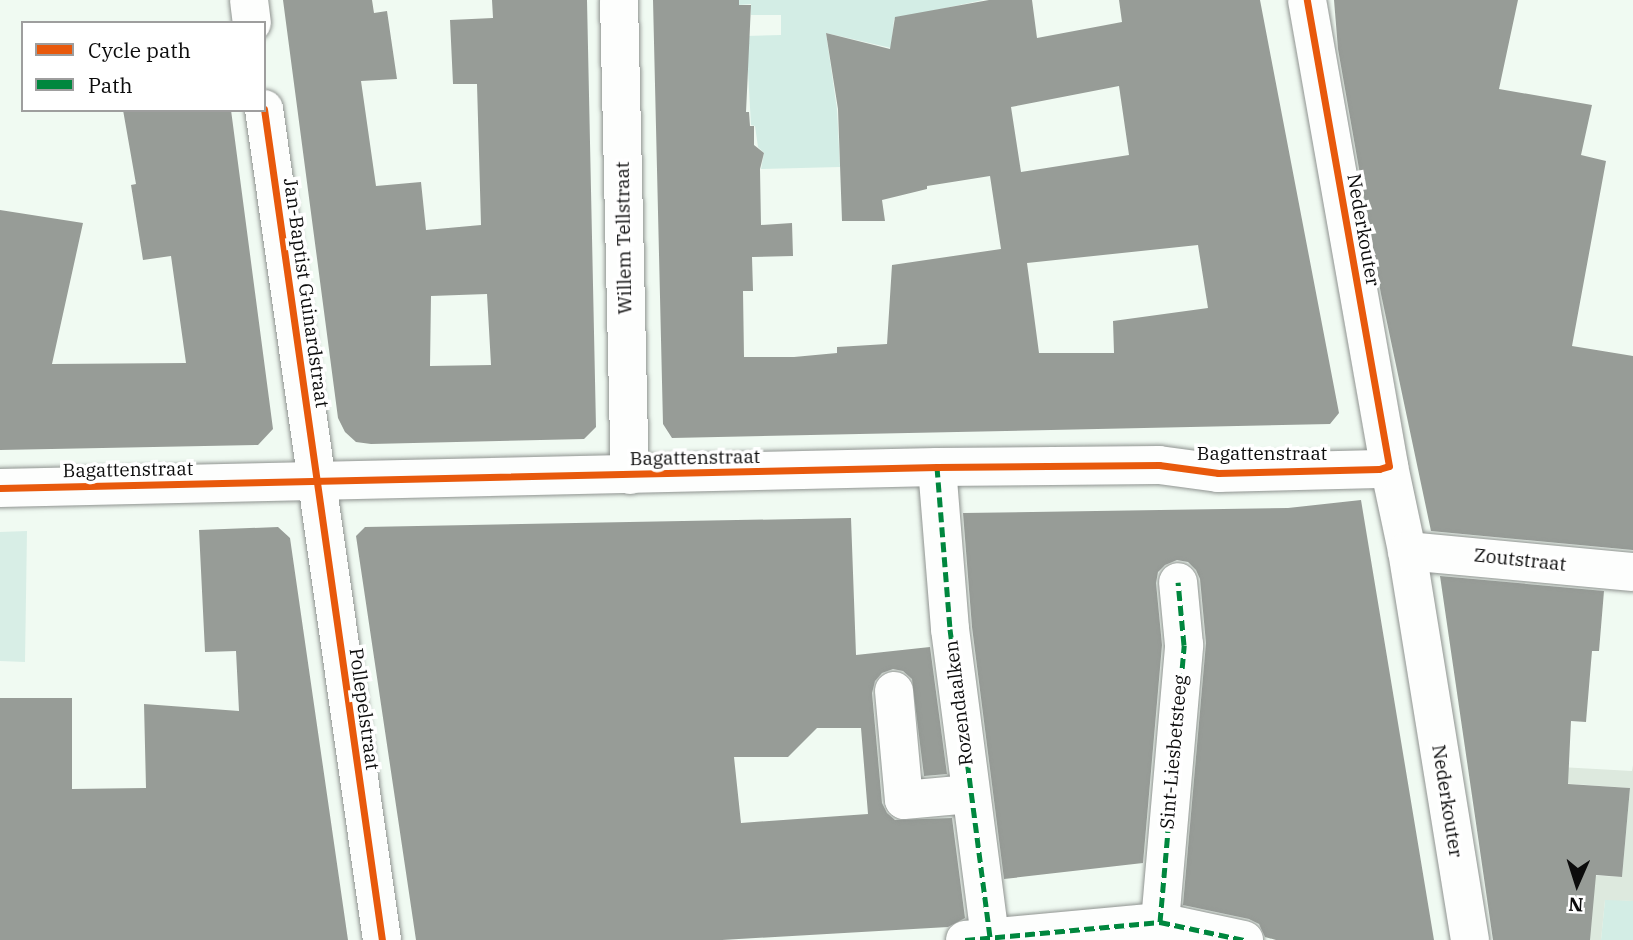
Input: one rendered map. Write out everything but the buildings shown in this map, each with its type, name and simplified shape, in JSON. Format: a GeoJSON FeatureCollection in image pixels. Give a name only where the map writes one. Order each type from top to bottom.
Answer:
{"type":"FeatureCollection","features":[{"type":"Feature","properties":{"kind":"street"},"geometry":{"type":"LineString","coordinates":[[249,0],[252,21]]}},
{"type":"Feature","properties":{"kind":"street","name":"Willem Tellstraat"},"geometry":{"type":"LineString","coordinates":[[619,0],[630,475]]}},
{"type":"Feature","properties":{"kind":"street","name":"Nederkouter"},"geometry":{"type":"LineString","coordinates":[[1307,0],[1389,466],[1407,551],[1470,940]]}},
{"type":"Feature","properties":{"kind":"street","name":"Jan-Baptist Guinardstraat"},"geometry":{"type":"LineString","coordinates":[[264,112],[317,482]]}},
{"type":"Feature","properties":{"kind":"street","name":"Bagattenstraat"},"geometry":{"type":"LineString","coordinates":[[0,488],[937,467],[1158,465],[1218,473],[1379,469],[1389,466]]}},
{"type":"Feature","properties":{"kind":"street","name":"Rozendaalken"},"geometry":{"type":"LineString","coordinates":[[937,467],[950,629],[970,794],[977,939]]}},
{"type":"Feature","properties":{"kind":"street","name":"Pollepelstraat"},"geometry":{"type":"LineString","coordinates":[[317,482],[382,940]]}},
{"type":"Feature","properties":{"kind":"street","name":"Zoutstraat"},"geometry":{"type":"LineString","coordinates":[[1407,551],[1633,572]]}},
{"type":"Feature","properties":{"kind":"street","name":"Sint-Liesbetsteeg"},"geometry":{"type":"LineString","coordinates":[[1160,922],[1184,645],[1178,582]]}},
{"type":"Feature","properties":{"kind":"street"},"geometry":{"type":"LineString","coordinates":[[894,691],[904,800],[970,794]]}},
{"type":"Feature","properties":{"kind":"street"},"geometry":{"type":"LineString","coordinates":[[977,939],[1160,922],[1244,940]]}},
{"type":"Feature","properties":{"kind":"shaded area"},"geometry":{"type":"Polygon","coordinates":[[[739,0],[983,0],[894,19],[891,48],[826,33],[837,109],[840,167],[761,169],[764,153],[758,147],[755,126],[751,125],[746,36],[781,35],[781,15],[751,15],[751,4],[739,5],[739,0]]]}},
{"type":"Feature","properties":{"kind":"shaded area"},"geometry":{"type":"Polygon","coordinates":[[[27,531],[25,662],[0,661],[0,532],[27,531]]]}},
{"type":"Feature","properties":{"kind":"shaded area"},"geometry":{"type":"Polygon","coordinates":[[[1633,765],[1633,901],[1605,900],[1601,940],[1590,940],[1566,874],[1622,877],[1630,788],[1559,783],[1560,767],[1632,771],[1633,765]]]}},
{"type":"Feature","properties":{"kind":"shaded area"},"geometry":{"type":"Polygon","coordinates":[[[1605,899],[1633,901],[1633,940],[1601,940],[1605,899]]]}},
{"type":"Feature","properties":{"kind":"marked path"},"geometry":{"type":"LineString","coordinates":[[937,467],[950,629],[990,938]]}},
{"type":"Feature","properties":{"kind":"marked path"},"geometry":{"type":"LineString","coordinates":[[1160,922],[1184,645],[1178,582]]}},
{"type":"Feature","properties":{"kind":"marked path"},"geometry":{"type":"LineString","coordinates":[[965,940],[1160,922],[1244,940]]}},
{"type":"Feature","properties":{"kind":"cycle path"},"geometry":{"type":"LineString","coordinates":[[0,488],[937,467],[1159,465],[1218,473],[1379,469],[1389,466],[1307,0]]}},
{"type":"Feature","properties":{"kind":"cycle path"},"geometry":{"type":"LineString","coordinates":[[264,112],[382,940]]}}]}
